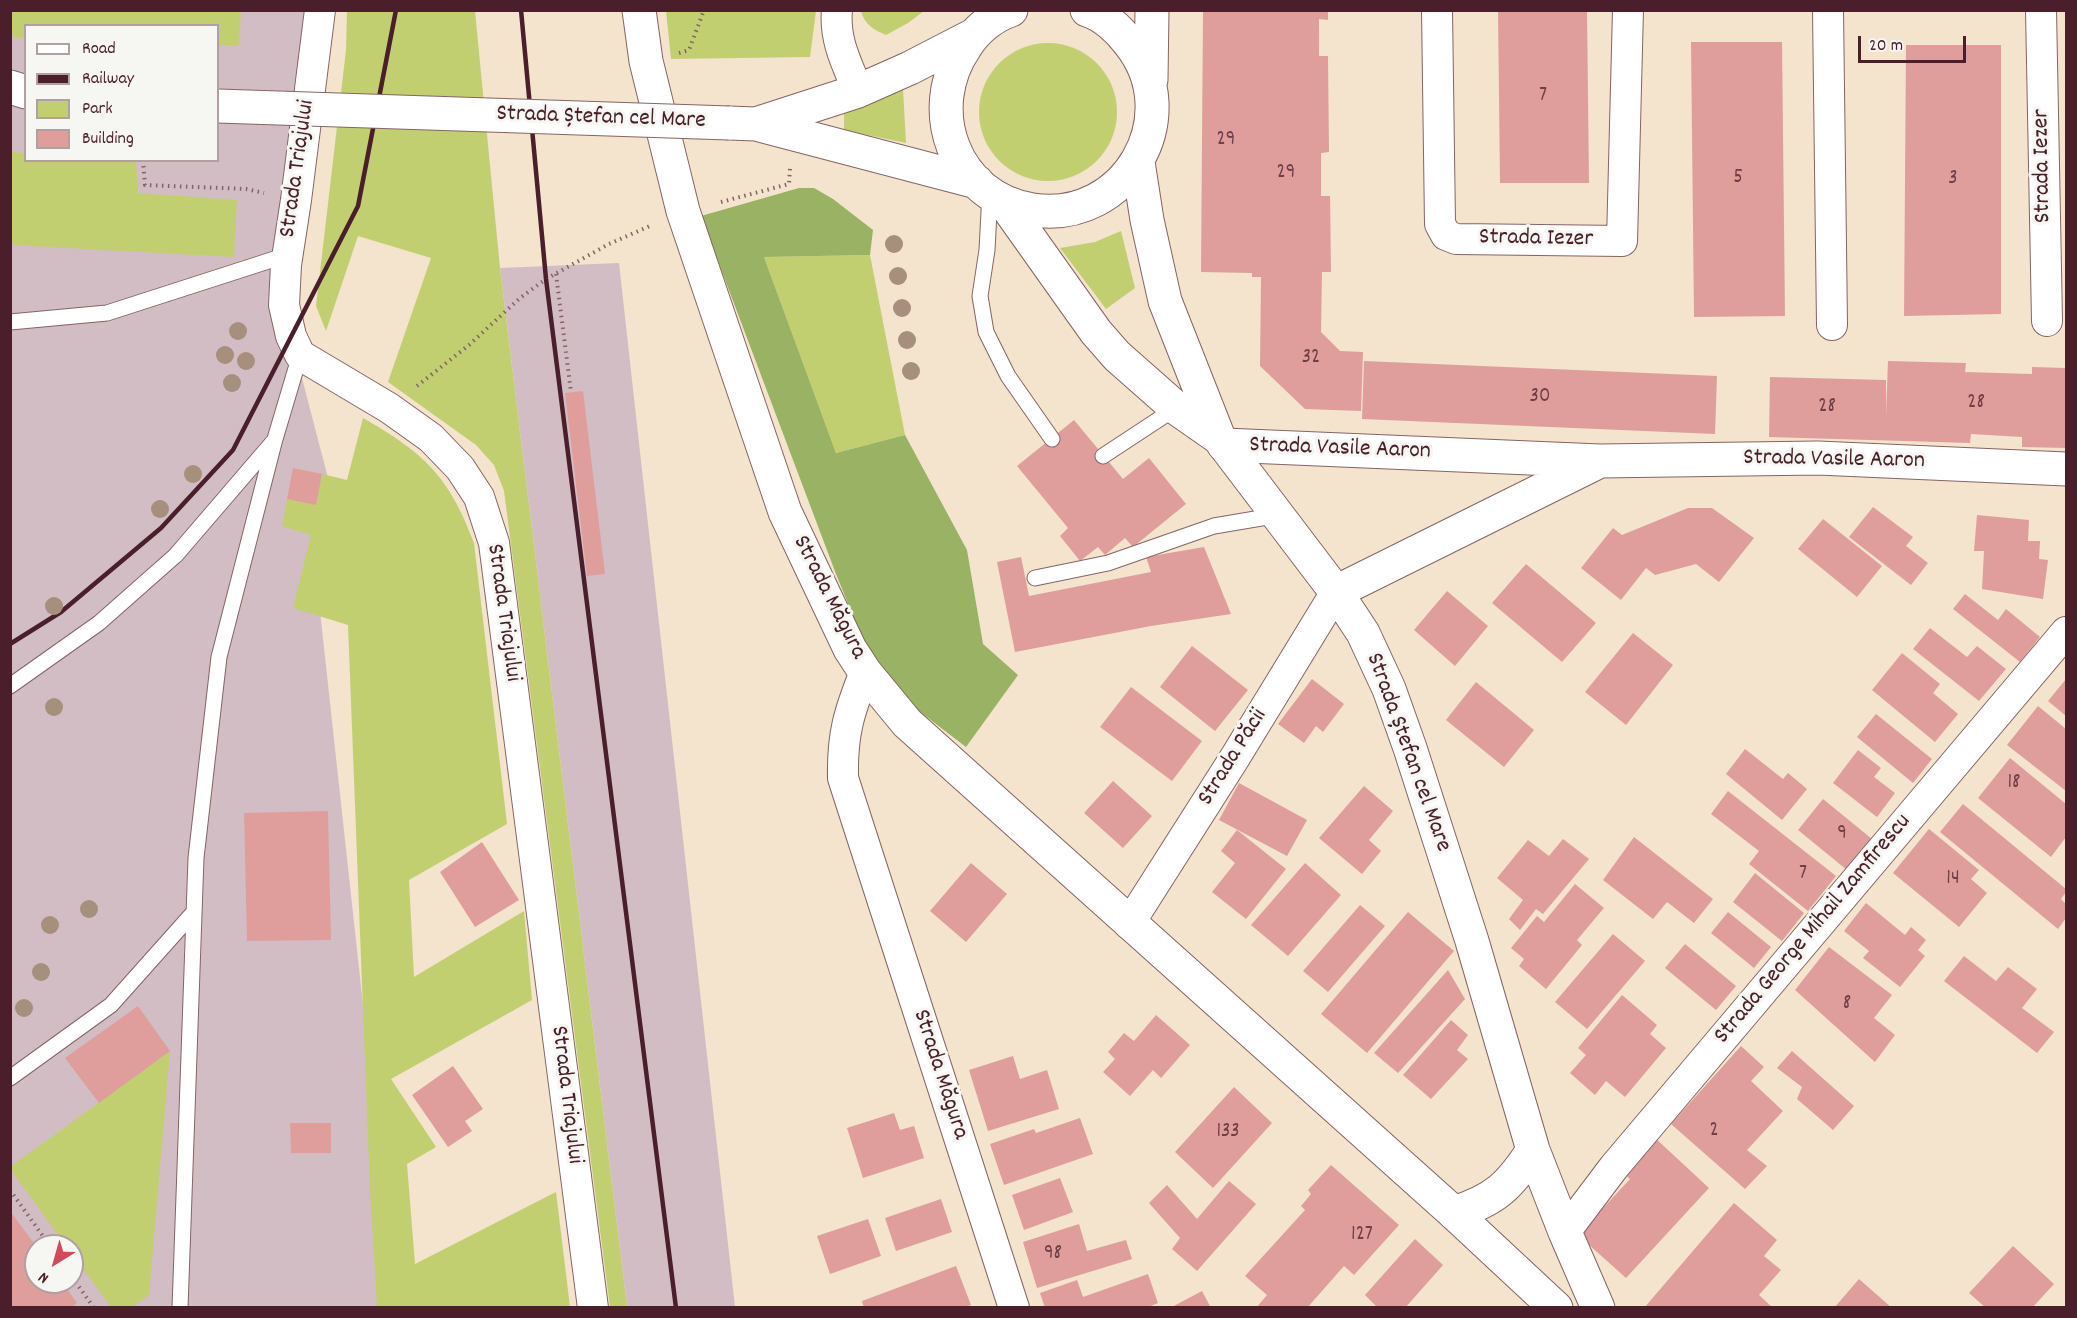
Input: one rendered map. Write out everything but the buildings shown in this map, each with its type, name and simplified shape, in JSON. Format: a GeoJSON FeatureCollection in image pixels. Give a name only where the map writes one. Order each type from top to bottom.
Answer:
{"type":"FeatureCollection","features":[{"type":"Feature","properties":{"kind":"main road","name":"Strada Măgura"},"geometry":{"type":"LineString","coordinates":[[639,10],[646,61],[683,211],[785,512],[850,649],[865,672]]}},
{"type":"Feature","properties":{"kind":"main road"},"geometry":{"type":"LineString","coordinates":[[1087,10],[1119,30],[1139,55],[1150,84]]}},
{"type":"Feature","properties":{"kind":"main road"},"geometry":{"type":"LineString","coordinates":[[973,35],[955,61],[945,93],[946,125],[957,156],[990,192],[1033,210],[1064,210],[1093,201],[1118,185],[1138,162],[1149,137],[1153,111],[1150,84],[1152,10]]}},
{"type":"Feature","properties":{"kind":"main road"},"geometry":{"type":"LineString","coordinates":[[742,124],[858,91],[910,68],[973,35],[1005,12]]}},
{"type":"Feature","properties":{"kind":"main road","name":"Strada Ștefan cel Mare"},"geometry":{"type":"LineString","coordinates":[[219,106],[742,124],[990,192],[1096,332],[1117,356],[1176,408],[1222,441],[1336,592],[1363,633],[1406,738],[1472,941],[1533,1150],[1598,1308]]}},
{"type":"Feature","properties":{"kind":"main road"},"geometry":{"type":"LineString","coordinates":[[1138,162],[1147,220],[1165,302],[1222,441]]}},
{"type":"Feature","properties":{"kind":"main road","name":"Strada Vasile Aaron"},"geometry":{"type":"LineString","coordinates":[[1222,441],[1600,461],[1818,458],[2067,469]]}},
{"type":"Feature","properties":{"kind":"main road","name":"Strada Vasile Aaron"},"geometry":{"type":"LineString","coordinates":[[1336,592],[1600,461]]}},
{"type":"Feature","properties":{"kind":"main road"},"geometry":{"type":"LineString","coordinates":[[865,672],[907,723],[1557,1308]]}},
{"type":"Feature","properties":{"kind":"main road"},"geometry":{"type":"LineString","coordinates":[[1454,1213],[1474,1207],[1500,1192],[1518,1174],[1533,1150]]}},
{"type":"Feature","properties":{"kind":"street","name":"Strada Triajului"},"geometry":{"type":"LineString","coordinates":[[320,10],[287,255],[284,305],[291,336],[300,355],[389,408],[431,438],[460,468],[479,497],[494,543],[593,1308]]}},
{"type":"Feature","properties":{"kind":"street"},"geometry":{"type":"LineString","coordinates":[[837,10],[837,36],[858,91]]}},
{"type":"Feature","properties":{"kind":"street","name":"Strada Iezer"},"geometry":{"type":"LineString","coordinates":[[1437,10],[1440,224],[1446,235],[1456,239],[1622,241],[1628,10]]}},
{"type":"Feature","properties":{"kind":"street"},"geometry":{"type":"LineString","coordinates":[[1828,10],[1832,325]]}},
{"type":"Feature","properties":{"kind":"street","name":"Strada Iezer"},"geometry":{"type":"LineString","coordinates":[[2041,10],[2047,321]]}},
{"type":"Feature","properties":{"kind":"street","name":"Strada Păcii"},"geometry":{"type":"LineString","coordinates":[[1129,924],[1234,759],[1336,592]]}},
{"type":"Feature","properties":{"kind":"street","name":"Strada George Mihail Zamfirescu"},"geometry":{"type":"LineString","coordinates":[[1565,1232],[1622,1158],[2067,632]]}},
{"type":"Feature","properties":{"kind":"street","name":"Strada Măgura"},"geometry":{"type":"LineString","coordinates":[[865,672],[848,716],[842,750],[843,778],[1014,1308]]}},
{"type":"Feature","properties":{"kind":"lane"},"geometry":{"type":"LineString","coordinates":[[990,192],[987,250],[980,296],[986,332],[1008,376],[1052,439]]}},
{"type":"Feature","properties":{"kind":"lane"},"geometry":{"type":"LineString","coordinates":[[10,322],[107,313],[287,255]]}},
{"type":"Feature","properties":{"kind":"lane"},"geometry":{"type":"LineString","coordinates":[[180,1308],[195,858],[219,657],[275,439],[300,355]]}},
{"type":"Feature","properties":{"kind":"lane"},"geometry":{"type":"LineString","coordinates":[[1103,456],[1176,408]]}},
{"type":"Feature","properties":{"kind":"lane"},"geometry":{"type":"LineString","coordinates":[[10,686],[99,623],[176,555],[275,439]]}},
{"type":"Feature","properties":{"kind":"lane"},"geometry":{"type":"LineString","coordinates":[[1035,578],[1108,563],[1214,526],[1279,515]]}},
{"type":"Feature","properties":{"kind":"lane"},"geometry":{"type":"LineString","coordinates":[[10,1078],[111,1005],[194,912]]}},
{"type":"Feature","properties":{"kind":"path"},"geometry":{"type":"LineString","coordinates":[[143,162],[145,184],[246,189]]}},
{"type":"Feature","properties":{"kind":"path"},"geometry":{"type":"LineString","coordinates":[[721,202],[789,184],[790,168]]}},
{"type":"Feature","properties":{"kind":"path"},"geometry":{"type":"LineString","coordinates":[[389,408],[469,345],[520,298],[556,274],[609,244],[683,211]]}},
{"type":"Feature","properties":{"kind":"path"},"geometry":{"type":"LineString","coordinates":[[556,274],[572,392]]}},
{"type":"Feature","properties":{"kind":"path"},"geometry":{"type":"LineString","coordinates":[[10,1190],[41,1234]]}},
{"type":"Feature","properties":{"kind":"path"},"geometry":{"type":"LineString","coordinates":[[84,1294],[94,1308]]}},
{"type":"Feature","properties":{"kind":"shaded area"},"geometry":{"type":"Polygon","coordinates":[[[10,11],[320,11],[291,336],[328,478],[313,547],[396,1307],[11,1307],[10,11]]]}},
{"type":"Feature","properties":{"kind":"shaded area"},"geometry":{"type":"Polygon","coordinates":[[[619,263],[735,1307],[627,1307],[500,268],[619,263]]]}},
{"type":"Feature","properties":{"kind":"green space"},"geometry":{"type":"Polygon","coordinates":[[[861,10],[924,11],[886,35],[864,20],[861,10]]]}},
{"type":"Feature","properties":{"kind":"green space"},"geometry":{"type":"Polygon","coordinates":[[[10,11],[241,11],[239,45],[219,45],[219,24],[24,24],[24,38],[11,37],[10,11]]]}},
{"type":"Feature","properties":{"kind":"green space"},"geometry":{"type":"Polygon","coordinates":[[[347,11],[475,11],[500,268],[627,1307],[610,1307],[504,491],[494,465],[476,445],[388,382],[431,258],[358,236],[326,331],[316,306],[346,50],[347,11]]]}},
{"type":"Feature","properties":{"kind":"green space"},"geometry":{"type":"Polygon","coordinates":[[[666,11],[816,11],[810,57],[671,59],[666,11]]]}},
{"type":"Feature","properties":{"kind":"green space"},"geometry":{"type":"Polygon","coordinates":[[[1048,43],[1074,49],[1097,63],[1111,86],[1117,112],[1111,138],[1097,161],[1074,175],[1048,181],[1022,175],[999,161],[985,138],[979,112],[985,86],[999,63],[1022,49],[1048,43]]]}},
{"type":"Feature","properties":{"kind":"green space"},"geometry":{"type":"Polygon","coordinates":[[[903,89],[906,143],[844,130],[844,108],[903,89]]]}},
{"type":"Feature","properties":{"kind":"green space"},"geometry":{"type":"Polygon","coordinates":[[[11,152],[24,153],[24,162],[136,162],[138,193],[237,200],[234,257],[11,245],[11,152]]]}},
{"type":"Feature","properties":{"kind":"green space"},"geometry":{"type":"Polygon","coordinates":[[[799,188],[814,188],[833,199],[873,230],[870,255],[764,257],[836,453],[905,435],[967,550],[983,644],[1018,675],[966,747],[919,711],[862,638],[701,216],[799,188]]]}},
{"type":"Feature","properties":{"kind":"green space"},"geometry":{"type":"Polygon","coordinates":[[[1121,231],[1135,288],[1106,309],[1060,248],[1095,242],[1121,231]]]}},
{"type":"Feature","properties":{"kind":"green space"},"geometry":{"type":"Polygon","coordinates":[[[870,255],[905,435],[836,453],[764,257],[870,255]]]}},
{"type":"Feature","properties":{"kind":"green space"},"geometry":{"type":"Polygon","coordinates":[[[363,418],[403,443],[432,469],[455,500],[474,543],[507,824],[409,880],[414,977],[524,911],[532,1000],[391,1079],[436,1147],[407,1164],[415,1264],[556,1192],[570,1307],[377,1307],[370,1190],[348,625],[293,608],[311,535],[282,526],[287,499],[316,505],[322,474],[347,480],[363,418]]]}},
{"type":"Feature","properties":{"kind":"green space"},"geometry":{"type":"Polygon","coordinates":[[[170,1051],[149,1295],[132,1307],[111,1307],[84,1270],[84,1234],[57,1234],[10,1167],[170,1051]]]}},
{"type":"Feature","properties":{"kind":"railway"},"geometry":{"type":"LineString","coordinates":[[10,644],[61,612],[161,528],[233,450],[358,206],[396,10]]}},
{"type":"Feature","properties":{"kind":"railway"},"geometry":{"type":"LineString","coordinates":[[521,10],[546,279],[676,1308]]}}]}
